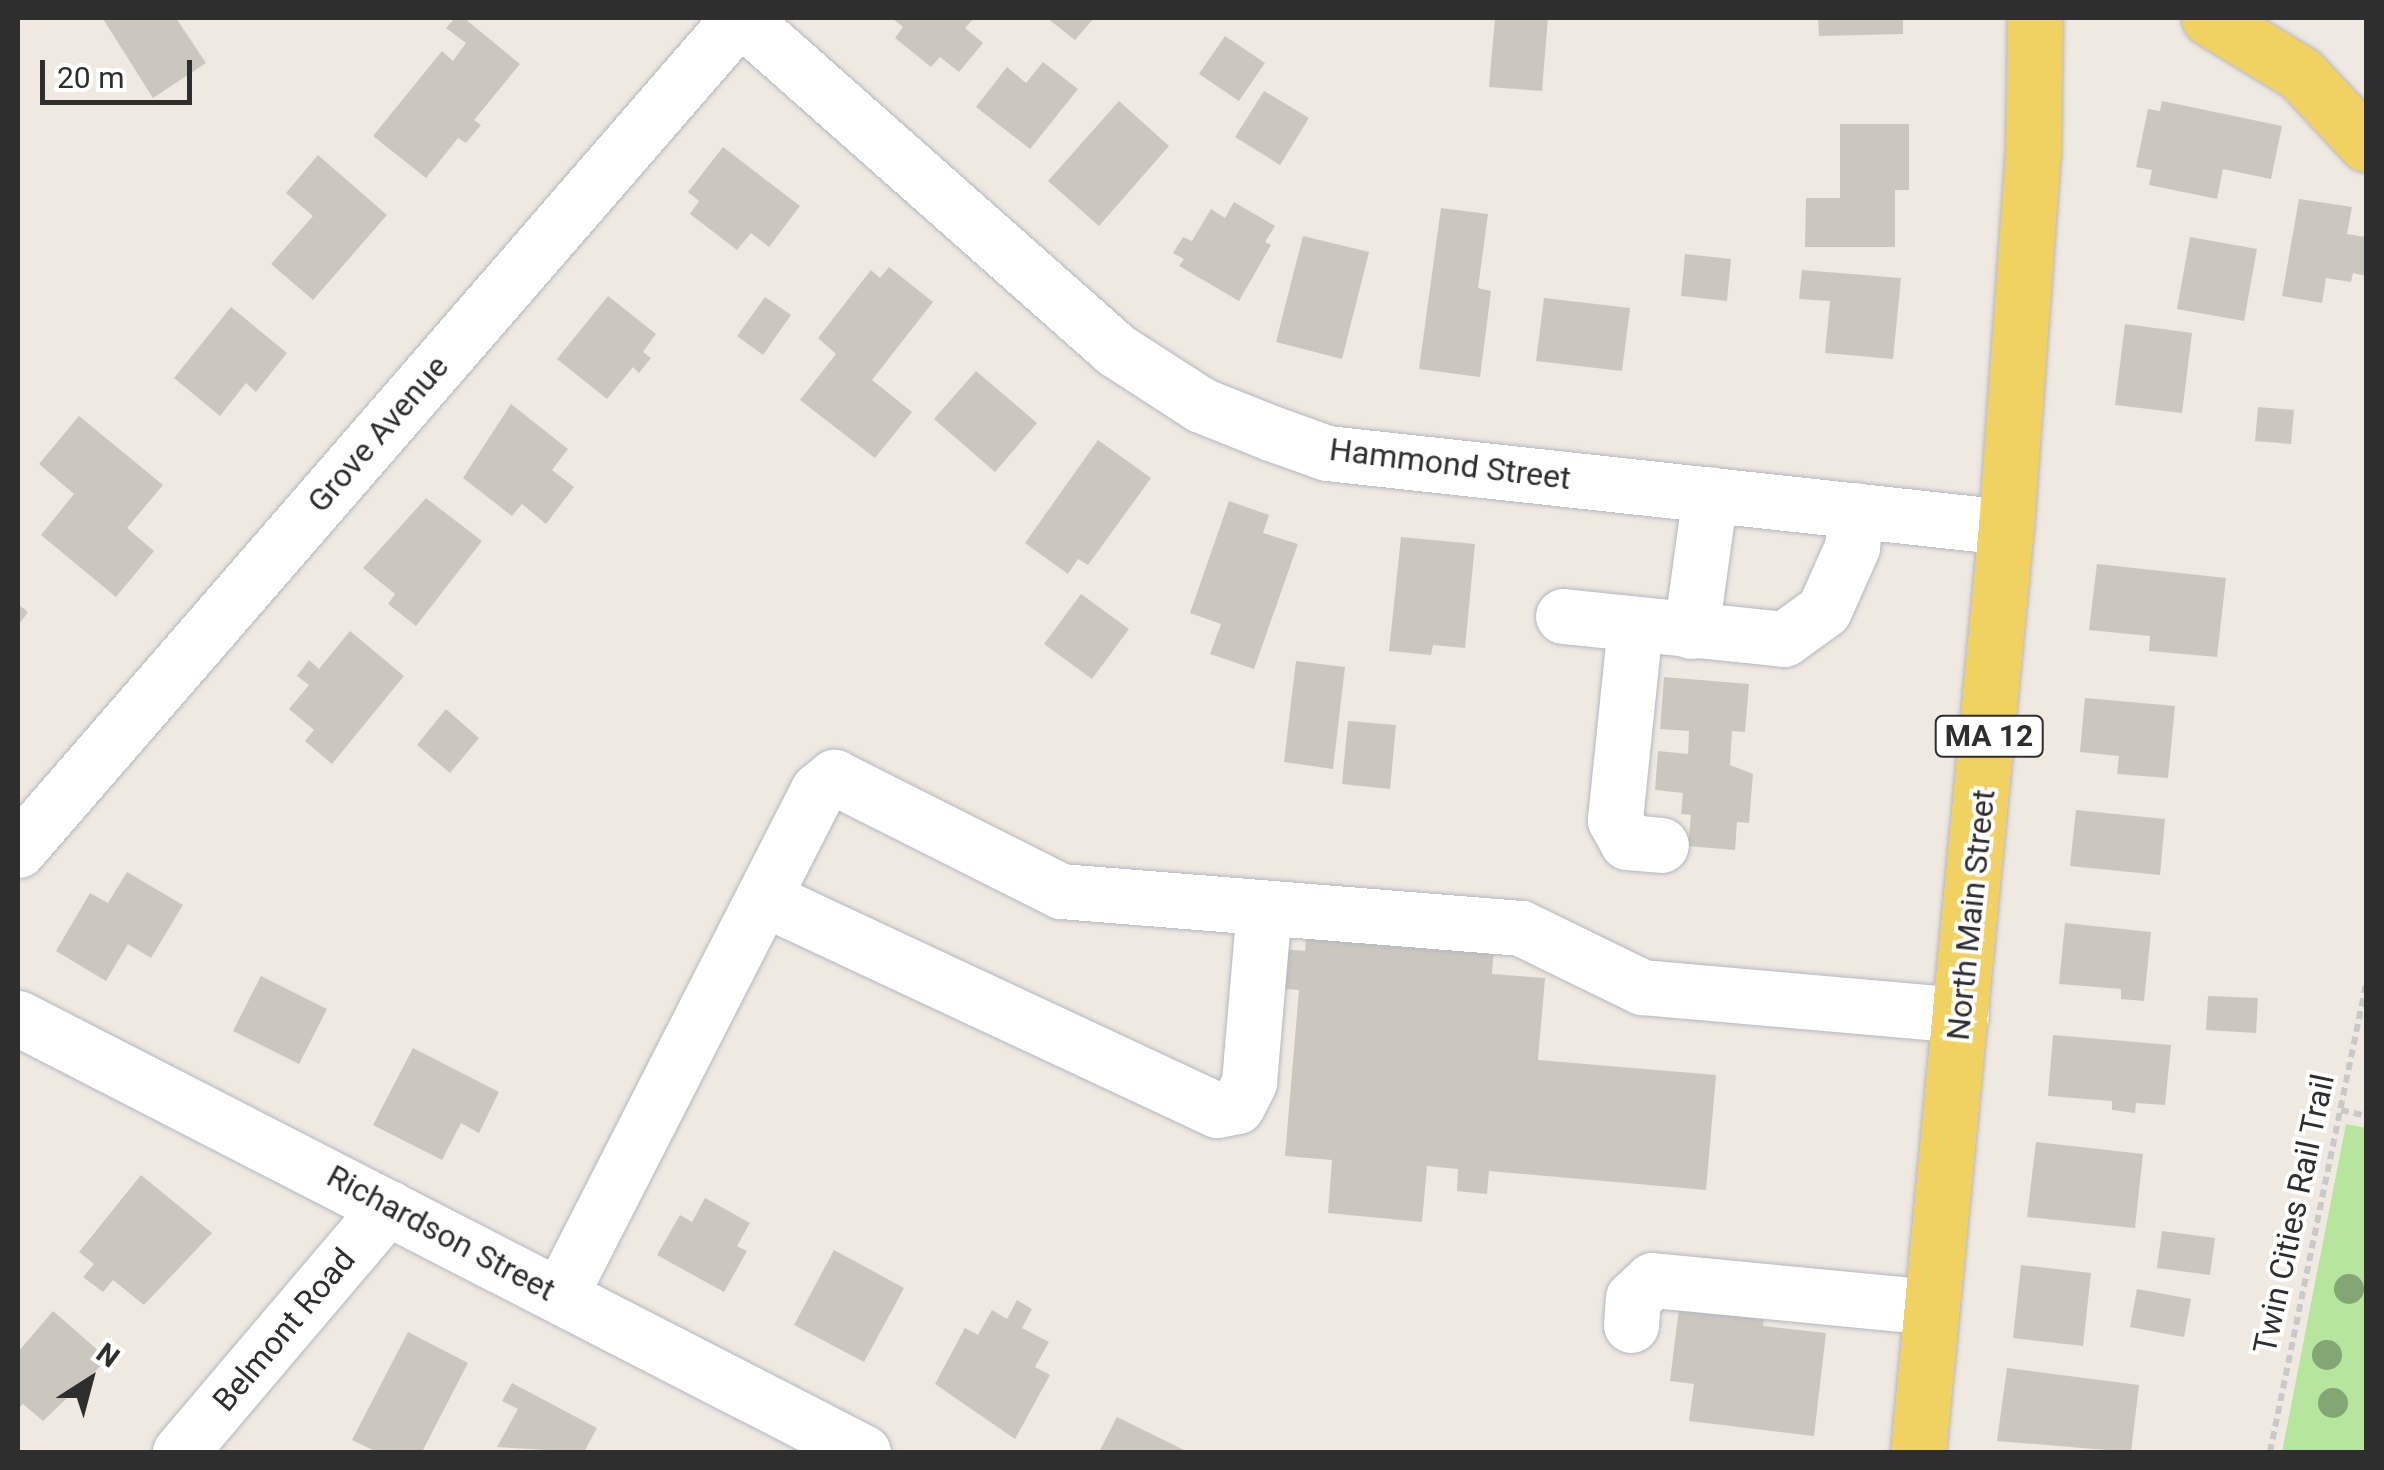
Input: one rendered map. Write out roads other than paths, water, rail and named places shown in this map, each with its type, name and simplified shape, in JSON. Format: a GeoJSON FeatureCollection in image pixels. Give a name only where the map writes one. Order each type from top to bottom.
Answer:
{"type":"FeatureCollection","features":[{"type":"Feature","properties":{"kind":"main road","name":"North Main Street"},"geometry":{"type":"LineString","coordinates":[[1918,1452],[2006,527],[2033,153],[2035,18]]}},
{"type":"Feature","properties":{"kind":"main road"},"geometry":{"type":"LineString","coordinates":[[2209,18],[2301,74]]}},
{"type":"Feature","properties":{"kind":"main road"},"geometry":{"type":"LineString","coordinates":[[2261,18],[2301,74],[2366,144]]}},
{"type":"Feature","properties":{"kind":"street","name":"Hammond Street"},"geometry":{"type":"LineString","coordinates":[[740,18],[1116,350],[1201,405],[1327,452],[2006,527]]}},
{"type":"Feature","properties":{"kind":"street","name":"Grove Avenue"},"geometry":{"type":"LineString","coordinates":[[18,850],[740,18]]}},
{"type":"Feature","properties":{"kind":"street"},"geometry":{"type":"LineString","coordinates":[[1691,631],[1710,494]]}},
{"type":"Feature","properties":{"kind":"street"},"geometry":{"type":"LineString","coordinates":[[1563,616],[1784,638],[1813,624],[1848,559],[1856,510]]}},
{"type":"Feature","properties":{"kind":"street"},"geometry":{"type":"LineString","coordinates":[[1635,625],[1615,820],[1627,842],[1661,845]]}},
{"type":"Feature","properties":{"kind":"street"},"geometry":{"type":"LineString","coordinates":[[560,1296],[818,790],[834,778],[1039,884],[1080,894],[1521,928],[1552,938],[1628,984],[1661,991],[1961,1015]]}},
{"type":"Feature","properties":{"kind":"street"},"geometry":{"type":"LineString","coordinates":[[763,898],[1217,1110],[1237,1106],[1249,1082],[1264,908]]}},
{"type":"Feature","properties":{"kind":"street","name":"Richardson Street"},"geometry":{"type":"LineString","coordinates":[[18,1018],[863,1452]]}},
{"type":"Feature","properties":{"kind":"street","name":"Belmont Road"},"geometry":{"type":"LineString","coordinates":[[180,1452],[388,1207]]}},
{"type":"Feature","properties":{"kind":"street"},"geometry":{"type":"LineString","coordinates":[[1631,1325],[1633,1298],[1652,1280],[1931,1307]]}}]}
